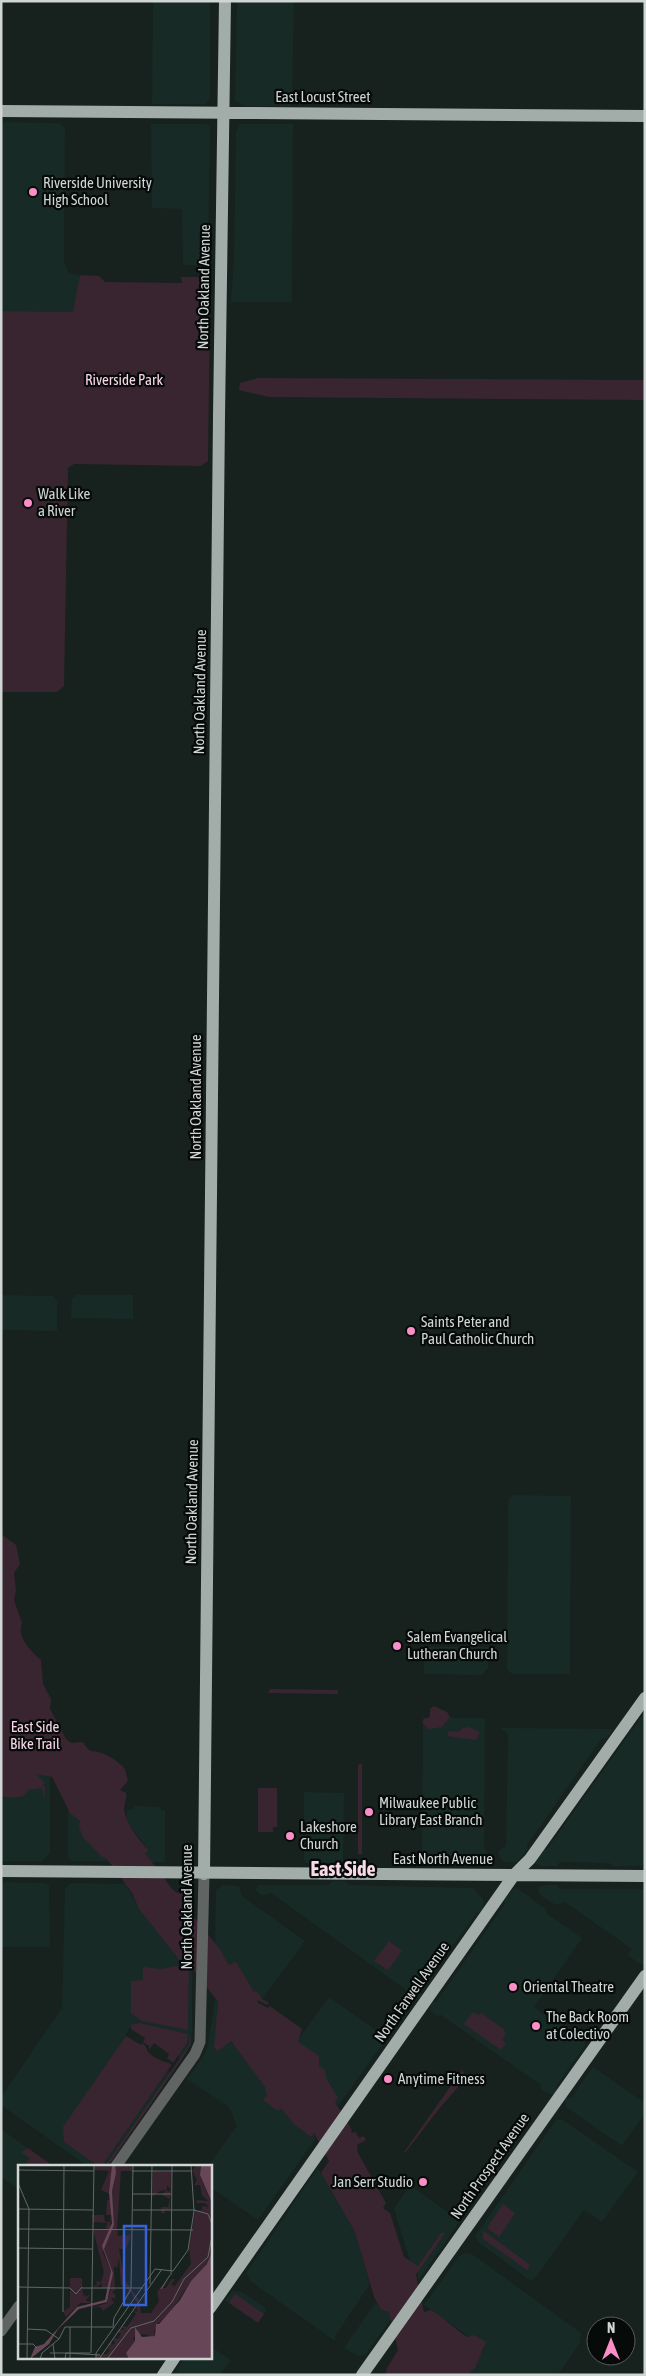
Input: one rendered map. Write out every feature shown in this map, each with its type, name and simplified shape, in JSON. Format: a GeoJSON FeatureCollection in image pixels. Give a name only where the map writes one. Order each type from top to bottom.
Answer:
{"type":"FeatureCollection","features":[{"type":"Feature","properties":{"kind":"main road","name":"North Oakland Avenue"},"geometry":{"type":"LineString","coordinates":[[204,1874],[225,1]]}},
{"type":"Feature","properties":{"kind":"main road","name":"East Locust Street"},"geometry":{"type":"LineString","coordinates":[[1,111],[645,116]]}},
{"type":"Feature","properties":{"kind":"main road","name":"North Farwell Avenue"},"geometry":{"type":"LineString","coordinates":[[211,2307],[514,1875],[530,1859],[645,1698]]}},
{"type":"Feature","properties":{"kind":"main road","name":"East North Avenue"},"geometry":{"type":"LineString","coordinates":[[1,1872],[645,1876]]}},
{"type":"Feature","properties":{"kind":"main road","name":"North Prospect Avenue"},"geometry":{"type":"LineString","coordinates":[[362,2375],[645,1976]]}},
{"type":"Feature","properties":{"kind":"main road"},"geometry":{"type":"LineString","coordinates":[[163,2375],[174,2358]]}},
{"type":"Feature","properties":{"kind":"street","name":"North Oakland Avenue"},"geometry":{"type":"LineString","coordinates":[[117,2165],[198,2048],[200,2042],[203,1983],[204,1874]]}},
{"type":"Feature","properties":{"kind":"street"},"geometry":{"type":"LineString","coordinates":[[1,2331],[18,2307]]}},
{"type":"Feature","properties":{"kind":"shaded area"},"geometry":{"type":"Polygon","coordinates":[[[153,1],[210,1],[210,99],[206,104],[152,104],[153,1]]]}},
{"type":"Feature","properties":{"kind":"shaded area"},"geometry":{"type":"Polygon","coordinates":[[[237,1],[294,1],[292,106],[244,106],[235,101],[237,1]]]}},
{"type":"Feature","properties":{"kind":"shaded area","name":"Riverside University High School"},"geometry":{"type":"Polygon","coordinates":[[[1,122],[59,123],[65,128],[64,262],[69,273],[80,275],[74,312],[1,311],[1,122]]]}},
{"type":"Feature","properties":{"kind":"shaded area"},"geometry":{"type":"Polygon","coordinates":[[[151,124],[206,124],[210,126],[208,262],[204,265],[183,265],[182,209],[152,208],[151,124]]]}},
{"type":"Feature","properties":{"kind":"shaded area"},"geometry":{"type":"Polygon","coordinates":[[[240,124],[293,124],[292,302],[231,302],[234,258],[236,132],[240,124]]]}},
{"type":"Feature","properties":{"kind":"shaded area"},"geometry":{"type":"Polygon","coordinates":[[[1,1295],[53,1296],[57,1301],[57,1331],[1,1330],[1,1295]]]}},
{"type":"Feature","properties":{"kind":"shaded area"},"geometry":{"type":"Polygon","coordinates":[[[77,1295],[133,1295],[133,1319],[71,1318],[72,1299],[77,1295]]]}},
{"type":"Feature","properties":{"kind":"shaded area"},"geometry":{"type":"Polygon","coordinates":[[[514,1495],[571,1496],[570,1674],[512,1674],[507,1670],[508,1503],[509,1498],[514,1495]]]}},
{"type":"Feature","properties":{"kind":"shaded area"},"geometry":{"type":"Polygon","coordinates":[[[424,1647],[489,1647],[488,1668],[482,1675],[424,1674],[424,1647]]]}},
{"type":"Feature","properties":{"kind":"shaded area"},"geometry":{"type":"Polygon","coordinates":[[[645,1712],[645,1864],[642,1866],[612,1866],[609,1863],[560,1862],[557,1866],[540,1866],[537,1864],[535,1861],[543,1849],[547,1849],[645,1712]]]}},
{"type":"Feature","properties":{"kind":"shaded area"},"geometry":{"type":"Polygon","coordinates":[[[1,1713],[44,1776],[50,1775],[50,1853],[42,1861],[1,1861],[1,1713]]]}},
{"type":"Feature","properties":{"kind":"shaded area"},"geometry":{"type":"Polygon","coordinates":[[[423,1718],[485,1718],[484,1848],[487,1851],[487,1855],[483,1861],[422,1862],[423,1718]]]}},
{"type":"Feature","properties":{"kind":"shaded area"},"geometry":{"type":"Polygon","coordinates":[[[500,1728],[613,1729],[607,1738],[602,1738],[527,1845],[528,1849],[517,1862],[504,1862],[499,1857],[499,1851],[506,1846],[508,1734],[500,1728]]]}},
{"type":"Feature","properties":{"kind":"shaded area"},"geometry":{"type":"Polygon","coordinates":[[[304,1792],[344,1793],[343,1861],[339,1867],[332,1867],[330,1863],[306,1863],[304,1859],[304,1792]]]}},
{"type":"Feature","properties":{"kind":"shaded area"},"geometry":{"type":"Polygon","coordinates":[[[68,1802],[109,1861],[72,1861],[68,1858],[68,1802]]]}},
{"type":"Feature","properties":{"kind":"shaded area"},"geometry":{"type":"Polygon","coordinates":[[[134,1806],[161,1807],[161,1810],[165,1810],[165,1862],[151,1862],[145,1853],[149,1851],[127,1822],[127,1811],[134,1809],[134,1806]]]}},
{"type":"Feature","properties":{"kind":"shaded area"},"geometry":{"type":"Polygon","coordinates":[[[333,1881],[345,1881],[349,1885],[473,1888],[483,1899],[483,1908],[481,1912],[477,1912],[421,1991],[422,1996],[412,2003],[401,1996],[406,1990],[271,1893],[262,1896],[255,1890],[258,1885],[329,1885],[333,1881]]]}},
{"type":"Feature","properties":{"kind":"shaded area"},"geometry":{"type":"Polygon","coordinates":[[[1,1882],[44,1883],[49,1885],[50,1947],[1,1947],[1,1882]]]}},
{"type":"Feature","properties":{"kind":"shaded area"},"geometry":{"type":"Polygon","coordinates":[[[69,1884],[126,1884],[139,1909],[180,1961],[184,1958],[192,1968],[191,2044],[182,2059],[131,2025],[123,2040],[172,2074],[109,2165],[86,2165],[1,2105],[1,2097],[62,2008],[65,1889],[69,1884]]]}},
{"type":"Feature","properties":{"kind":"shaded area"},"geometry":{"type":"Polygon","coordinates":[[[223,1885],[239,1886],[242,1896],[305,1941],[261,2001],[257,2001],[229,1965],[215,1943],[216,1890],[223,1885]]]}},
{"type":"Feature","properties":{"kind":"shaded area"},"geometry":{"type":"Polygon","coordinates":[[[557,1885],[559,1889],[645,1889],[645,1964],[640,1964],[627,1955],[632,1949],[565,1902],[556,1905],[539,1894],[538,1887],[557,1885]]]}},
{"type":"Feature","properties":{"kind":"shaded area"},"geometry":{"type":"Polygon","coordinates":[[[513,1889],[518,1889],[546,1909],[546,1913],[582,1938],[534,2007],[586,2044],[556,2087],[557,2091],[553,2095],[541,2090],[541,2085],[441,2015],[437,2016],[430,2010],[432,2002],[436,2002],[505,1904],[504,1900],[513,1889]]]}},
{"type":"Feature","properties":{"kind":"shaded area"},"geometry":{"type":"Polygon","coordinates":[[[329,1997],[387,2038],[338,2106],[293,2047],[329,1997]]]}},
{"type":"Feature","properties":{"kind":"shaded area"},"geometry":{"type":"Polygon","coordinates":[[[215,1998],[218,2002],[217,2012],[231,2041],[301,2130],[311,2136],[314,2133],[316,2138],[258,2220],[211,2188],[211,2165],[209,2165],[237,2126],[229,2107],[187,2079],[203,2057],[208,2045],[215,1998]]]}},
{"type":"Feature","properties":{"kind":"shaded area"},"geometry":{"type":"Polygon","coordinates":[[[593,2067],[645,2103],[645,2114],[622,2146],[566,2107],[565,2100],[571,2098],[593,2067]]]}},
{"type":"Feature","properties":{"kind":"shaded area"},"geometry":{"type":"Polygon","coordinates":[[[556,2120],[563,2120],[638,2172],[602,2222],[584,2210],[537,2276],[531,2281],[478,2242],[475,2236],[556,2120]]]}},
{"type":"Feature","properties":{"kind":"shaded area"},"geometry":{"type":"Polygon","coordinates":[[[1,2129],[52,2165],[18,2165],[18,2188],[1,2177],[1,2129]]]}},
{"type":"Feature","properties":{"kind":"shaded area"},"geometry":{"type":"Polygon","coordinates":[[[318,2168],[355,2232],[370,2284],[335,2336],[335,2341],[250,2281],[246,2273],[318,2168]]]}},
{"type":"Feature","properties":{"kind":"shaded area"},"geometry":{"type":"Polygon","coordinates":[[[410,2185],[460,2221],[418,2281],[418,2266],[410,2261],[394,2209],[410,2185]]]}},
{"type":"Feature","properties":{"kind":"shaded area"},"geometry":{"type":"Polygon","coordinates":[[[464,2253],[472,2254],[581,2333],[580,2343],[558,2375],[467,2375],[485,2348],[424,2305],[459,2256],[464,2253]]]}},
{"type":"Feature","properties":{"kind":"shaded area"},"geometry":{"type":"Polygon","coordinates":[[[232,2291],[242,2292],[267,2309],[258,2323],[225,2300],[232,2291]]]}},
{"type":"Feature","properties":{"kind":"shaded area"},"geometry":{"type":"Polygon","coordinates":[[[376,2302],[381,2310],[389,2312],[391,2319],[366,2354],[358,2356],[344,2348],[376,2302]]]}},
{"type":"Feature","properties":{"kind":"shaded area"},"geometry":{"type":"Polygon","coordinates":[[[211,2347],[231,2360],[220,2375],[173,2375],[184,2358],[211,2358],[211,2347]]]}},
{"type":"Feature","properties":{"kind":"green space","name":"Riverside Park"},"geometry":{"type":"Polygon","coordinates":[[[80,275],[99,276],[105,282],[182,283],[181,277],[203,277],[208,280],[210,313],[208,461],[201,466],[74,464],[68,468],[64,686],[57,692],[1,692],[1,311],[73,312],[80,275]]]}},
{"type":"Feature","properties":{"kind":"green space"},"geometry":{"type":"Polygon","coordinates":[[[258,378],[645,380],[645,400],[269,397],[239,390],[240,383],[258,378]]]}},
{"type":"Feature","properties":{"kind":"green space","name":"East Side Bike Trail"},"geometry":{"type":"Polygon","coordinates":[[[1,1534],[16,1545],[20,1564],[14,1573],[16,1590],[14,1600],[22,1623],[21,1634],[26,1644],[41,1660],[43,1684],[51,1699],[50,1709],[66,1739],[71,1743],[84,1743],[91,1751],[110,1757],[125,1769],[128,1781],[120,1790],[126,1793],[125,1815],[127,1821],[149,1851],[145,1853],[173,1890],[180,1894],[184,1892],[188,1896],[186,1907],[219,1948],[229,1965],[236,1962],[254,1992],[257,1991],[262,1999],[269,2003],[267,2005],[258,2000],[258,2003],[268,2008],[270,2006],[302,2029],[298,2042],[319,2056],[319,2066],[325,2070],[326,2078],[338,2098],[335,2102],[352,2130],[351,2133],[356,2132],[359,2138],[364,2136],[366,2140],[357,2145],[358,2153],[386,2203],[383,2208],[390,2213],[404,2257],[418,2266],[441,2233],[445,2233],[416,2275],[424,2312],[431,2310],[467,2337],[474,2335],[486,2342],[475,2368],[467,2375],[387,2375],[386,2370],[398,2350],[389,2312],[381,2310],[374,2297],[355,2232],[321,2173],[329,2161],[314,2133],[311,2137],[294,2124],[281,2108],[278,2111],[263,2100],[267,2096],[265,2087],[231,2041],[218,2051],[214,2048],[218,2002],[189,1964],[188,2030],[142,2021],[131,2013],[131,1981],[143,1980],[143,1967],[160,1969],[177,1966],[182,1969],[188,1963],[184,1958],[180,1961],[139,1909],[132,1893],[107,1859],[101,1856],[83,1837],[79,1827],[80,1821],[70,1813],[52,1777],[36,1774],[46,1784],[42,1785],[45,1787],[44,1799],[42,1788],[28,1790],[24,1796],[10,1798],[1,1796],[1,1534]]]}},
{"type":"Feature","properties":{"kind":"green space"},"geometry":{"type":"Polygon","coordinates":[[[270,1689],[338,1690],[338,1694],[268,1693],[270,1689]]]}},
{"type":"Feature","properties":{"kind":"green space"},"geometry":{"type":"Polygon","coordinates":[[[434,1706],[447,1712],[450,1717],[442,1727],[428,1729],[422,1722],[430,1717],[430,1709],[434,1706]]]}},
{"type":"Feature","properties":{"kind":"green space"},"geometry":{"type":"Polygon","coordinates":[[[469,1727],[480,1732],[476,1740],[447,1736],[449,1731],[459,1732],[463,1728],[469,1727]]]}},
{"type":"Feature","properties":{"kind":"green space"},"geometry":{"type":"Polygon","coordinates":[[[362,1763],[362,1854],[358,1854],[358,1765],[362,1763]]]}},
{"type":"Feature","properties":{"kind":"green space"},"geometry":{"type":"Polygon","coordinates":[[[258,1788],[277,1788],[277,1827],[273,1827],[273,1832],[258,1832],[258,1788]]]}},
{"type":"Feature","properties":{"kind":"green space"},"geometry":{"type":"Polygon","coordinates":[[[389,1941],[402,1951],[388,1970],[374,1961],[389,1941]]]}},
{"type":"Feature","properties":{"kind":"green space"},"geometry":{"type":"Polygon","coordinates":[[[473,2012],[478,2015],[481,2013],[505,2030],[506,2034],[502,2040],[506,2043],[501,2050],[464,2024],[473,2012]]]}},
{"type":"Feature","properties":{"kind":"green space"},"geometry":{"type":"Polygon","coordinates":[[[139,2023],[188,2034],[187,2043],[173,2063],[167,2058],[169,2054],[154,2043],[149,2050],[149,2046],[143,2042],[145,2038],[131,2029],[131,2025],[139,2023]]]}},
{"type":"Feature","properties":{"kind":"green space"},"geometry":{"type":"Polygon","coordinates":[[[190,2034],[191,2044],[182,2059],[109,2165],[106,2165],[189,2045],[190,2034]]]}},
{"type":"Feature","properties":{"kind":"green space"},"geometry":{"type":"Polygon","coordinates":[[[126,2036],[141,2045],[142,2043],[144,2044],[149,2053],[154,2057],[172,2064],[103,2165],[97,2165],[64,2142],[63,2127],[126,2036]]]}},
{"type":"Feature","properties":{"kind":"green space"},"geometry":{"type":"Polygon","coordinates":[[[462,2070],[467,2077],[405,2153],[404,2152],[462,2070]]]}},
{"type":"Feature","properties":{"kind":"green space"},"geometry":{"type":"Polygon","coordinates":[[[28,2148],[52,2165],[25,2165],[30,2158],[21,2152],[28,2148]]]}},
{"type":"Feature","properties":{"kind":"green space"},"geometry":{"type":"Polygon","coordinates":[[[503,2204],[515,2213],[499,2237],[487,2228],[503,2204]]]}},
{"type":"Feature","properties":{"kind":"green space"},"geometry":{"type":"Polygon","coordinates":[[[484,2231],[530,2265],[527,2270],[482,2238],[484,2231]]]}},
{"type":"Feature","properties":{"kind":"green space"},"geometry":{"type":"Polygon","coordinates":[[[235,2294],[264,2314],[258,2323],[229,2303],[235,2294]]]}},
{"type":"Feature","properties":{"kind":"place","name":"Riverside University High School"},"geometry":{"type":"Point","coordinates":[33,192]}},
{"type":"Feature","properties":{"kind":"place","name":"Walk Like a River"},"geometry":{"type":"Point","coordinates":[28,503]}},
{"type":"Feature","properties":{"kind":"place","name":"Saints Peter and Paul Catholic Church"},"geometry":{"type":"Point","coordinates":[411,1331]}},
{"type":"Feature","properties":{"kind":"place","name":"Salem Evangelical Lutheran Church"},"geometry":{"type":"Point","coordinates":[397,1646]}},
{"type":"Feature","properties":{"kind":"place","name":"Milwaukee Public Library East Branch"},"geometry":{"type":"Point","coordinates":[369,1812]}},
{"type":"Feature","properties":{"kind":"place","name":"Lakeshore Church"},"geometry":{"type":"Point","coordinates":[290,1836]}},
{"type":"Feature","properties":{"kind":"place","name":"Oriental Theatre"},"geometry":{"type":"Point","coordinates":[513,1987]}},
{"type":"Feature","properties":{"kind":"place","name":"The Back Room at Colectivo"},"geometry":{"type":"Point","coordinates":[536,2026]}},
{"type":"Feature","properties":{"kind":"place","name":"Anytime Fitness"},"geometry":{"type":"Point","coordinates":[388,2079]}},
{"type":"Feature","properties":{"kind":"place","name":"Jan Serr Studio"},"geometry":{"type":"Point","coordinates":[423,2182]}},
{"type":"Feature","properties":{"kind":"district","name":"East Side"},"geometry":{"type":"Point","coordinates":[343,1869]}}]}
